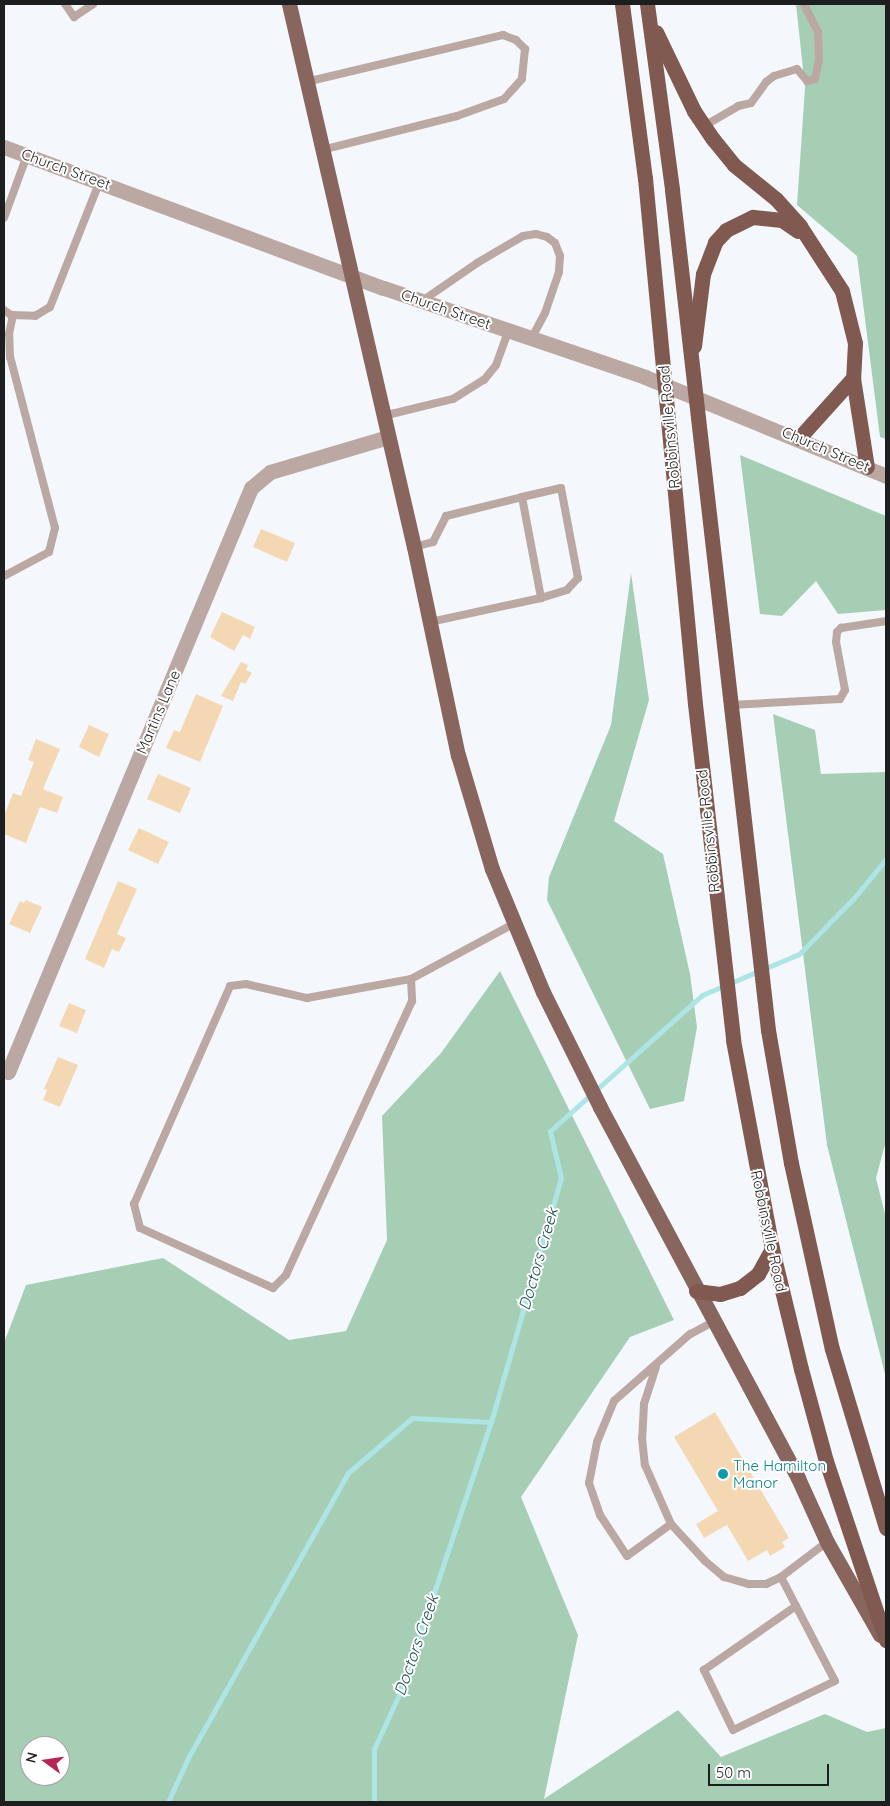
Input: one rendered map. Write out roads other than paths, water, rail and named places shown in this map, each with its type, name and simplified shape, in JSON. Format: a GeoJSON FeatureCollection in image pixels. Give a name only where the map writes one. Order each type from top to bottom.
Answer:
{"type":"FeatureCollection","features":[{"type":"Feature","properties":{"kind":"highway","name":"Robbinsville Road"},"geometry":{"type":"LineString","coordinates":[[622,4],[645,178],[727,1004],[772,1249],[826,1461],[886,1640]]}},
{"type":"Feature","properties":{"kind":"highway","name":"Robbinsville Road"},"geometry":{"type":"LineString","coordinates":[[647,4],[762,988],[791,1163],[811,1257],[848,1406],[886,1528]]}},
{"type":"Feature","properties":{"kind":"highway"},"geometry":{"type":"LineString","coordinates":[[650,19],[704,126],[734,165],[776,199],[815,248],[838,283],[851,316],[855,343],[853,378],[867,467]]}},
{"type":"Feature","properties":{"kind":"highway"},"geometry":{"type":"LineString","coordinates":[[690,372],[705,266],[715,242],[726,230],[747,219],[768,216],[794,227],[815,248]]}},
{"type":"Feature","properties":{"kind":"highway"},"geometry":{"type":"LineString","coordinates":[[799,438],[853,378]]}},
{"type":"Feature","properties":{"kind":"highway"},"geometry":{"type":"LineString","coordinates":[[696,1291],[720,1294],[740,1288],[758,1274],[772,1249]]}},
{"type":"Feature","properties":{"kind":"main road"},"geometry":{"type":"LineString","coordinates":[[289,4],[414,547],[470,803],[513,924],[600,1107],[696,1291],[798,1478],[827,1542],[886,1645]]}},
{"type":"Feature","properties":{"kind":"street","name":"Church Street"},"geometry":{"type":"LineString","coordinates":[[4,147],[508,332],[646,377],[722,406],[886,476]]}},
{"type":"Feature","properties":{"kind":"street","name":"Martins Lane"},"geometry":{"type":"LineString","coordinates":[[6,1075],[252,488],[270,472],[388,437]]}},
{"type":"Feature","properties":{"kind":"lane"},"geometry":{"type":"LineString","coordinates":[[64,4],[74,17],[93,4]]}},
{"type":"Feature","properties":{"kind":"lane"},"geometry":{"type":"LineString","coordinates":[[704,126],[733,108],[751,103],[766,82],[774,76],[797,69],[807,81],[815,79],[819,60],[818,32],[804,4]]}},
{"type":"Feature","properties":{"kind":"lane"},"geometry":{"type":"LineString","coordinates":[[306,82],[503,35],[516,40],[525,49],[522,80],[504,99],[457,116],[322,150]]}},
{"type":"Feature","properties":{"kind":"lane"},"geometry":{"type":"LineString","coordinates":[[4,218],[28,155]]}},
{"type":"Feature","properties":{"kind":"lane"},"geometry":{"type":"LineString","coordinates":[[4,310],[13,315],[35,316],[50,307],[100,182]]}},
{"type":"Feature","properties":{"kind":"lane"},"geometry":{"type":"LineString","coordinates":[[422,301],[523,236],[536,234],[547,237],[555,243],[560,256],[559,272],[545,312],[531,339]]}},
{"type":"Feature","properties":{"kind":"lane"},"geometry":{"type":"LineString","coordinates":[[4,576],[49,552],[55,528],[10,357],[9,334],[13,315]]}},
{"type":"Feature","properties":{"kind":"lane"},"geometry":{"type":"LineString","coordinates":[[383,416],[453,399],[484,380],[496,365],[508,332]]}},
{"type":"Feature","properties":{"kind":"lane"},"geometry":{"type":"LineString","coordinates":[[414,547],[433,542],[446,516],[561,488],[578,578],[567,590],[541,598],[430,622]]}},
{"type":"Feature","properties":{"kind":"lane"},"geometry":{"type":"LineString","coordinates":[[522,497],[541,598]]}},
{"type":"Feature","properties":{"kind":"lane"},"geometry":{"type":"LineString","coordinates":[[730,704],[840,699],[846,690],[836,642],[837,632],[841,628],[886,622]]}},
{"type":"Feature","properties":{"kind":"lane"},"geometry":{"type":"LineString","coordinates":[[411,979],[412,1001],[286,1275],[273,1288],[140,1228],[134,1204],[230,986],[246,984],[307,998],[411,979],[513,924]]}},
{"type":"Feature","properties":{"kind":"lane"},"geometry":{"type":"LineString","coordinates":[[672,1524],[627,1556],[600,1515],[588,1483],[598,1442],[614,1401],[656,1367],[690,1334],[713,1322]]}},
{"type":"Feature","properties":{"kind":"lane"},"geometry":{"type":"LineString","coordinates":[[656,1367],[644,1404],[642,1438],[644,1465],[672,1524],[704,1561],[724,1576],[749,1584],[766,1584],[782,1577],[827,1542]]}},
{"type":"Feature","properties":{"kind":"lane"},"geometry":{"type":"LineString","coordinates":[[782,1577],[835,1681],[733,1730],[704,1670],[796,1606]]}},
{"type":"Feature","properties":{"kind":"waterway","name":"Doctors Creek"},"geometry":{"type":"LineString","coordinates":[[374,1802],[374,1749],[403,1686],[491,1422],[561,1178],[550,1131],[702,995],[799,954],[854,898],[886,859]]}},
{"type":"Feature","properties":{"kind":"waterway"},"geometry":{"type":"LineString","coordinates":[[168,1802],[188,1758],[348,1473],[412,1418],[491,1422]]}},
{"type":"Feature","properties":{"kind":"place","name":"The Hamilton Manor"},"geometry":{"type":"Point","coordinates":[723,1474]}}]}
